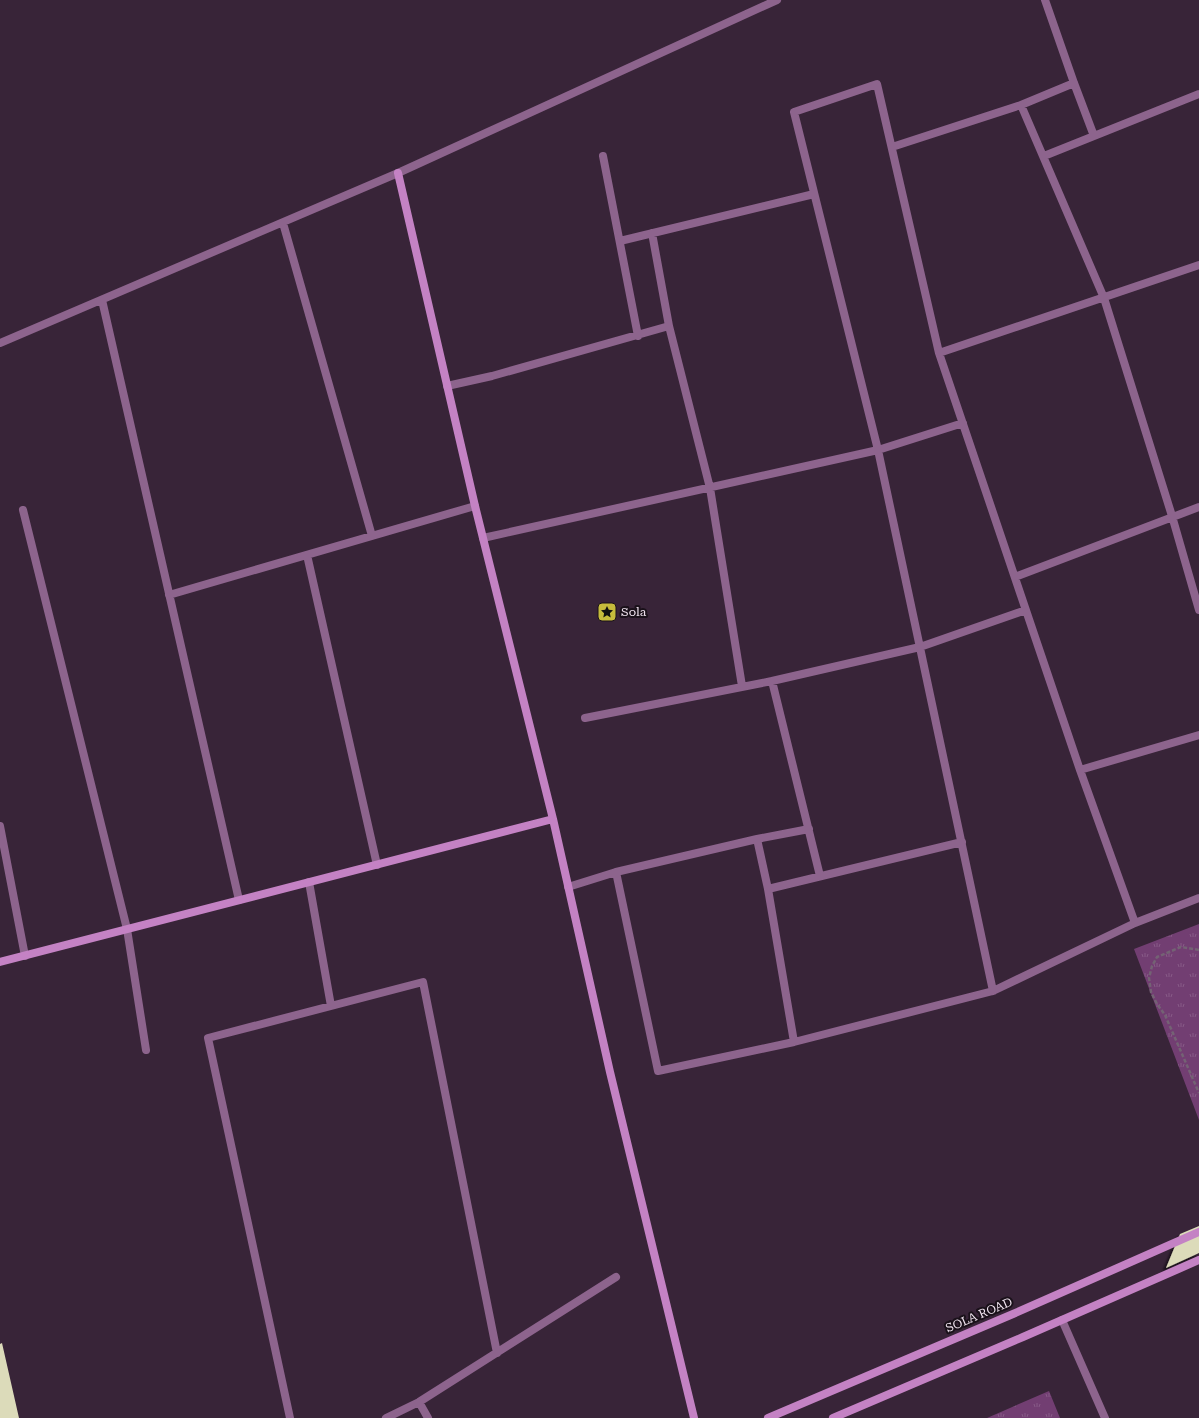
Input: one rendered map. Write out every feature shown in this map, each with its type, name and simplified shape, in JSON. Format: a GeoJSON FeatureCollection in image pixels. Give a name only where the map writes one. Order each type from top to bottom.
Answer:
{"type":"FeatureCollection","features":[{"type":"Feature","properties":{"kind":"street"},"geometry":{"type":"LineString","coordinates":[[0,343],[398,173],[777,0]]}},
{"type":"Feature","properties":{"kind":"street"},"geometry":{"type":"LineString","coordinates":[[1045,0],[1094,136]]}},
{"type":"Feature","properties":{"kind":"street"},"geometry":{"type":"LineString","coordinates":[[892,147],[1022,105],[1074,83]]}},
{"type":"Feature","properties":{"kind":"street"},"geometry":{"type":"LineString","coordinates":[[993,991],[878,450],[794,112],[878,84],[939,353],[1080,770],[1135,922]]}},
{"type":"Feature","properties":{"kind":"street"},"geometry":{"type":"LineString","coordinates":[[1044,156],[1199,94]]}},
{"type":"Feature","properties":{"kind":"street"},"geometry":{"type":"LineString","coordinates":[[1022,105],[1104,298],[1172,516],[1199,610]]}},
{"type":"Feature","properties":{"kind":"street"},"geometry":{"type":"LineString","coordinates":[[604,156],[638,336]]}},
{"type":"Feature","properties":{"kind":"street"},"geometry":{"type":"LineString","coordinates":[[398,173],[475,506],[553,819],[610,1072],[694,1418]]}},
{"type":"Feature","properties":{"kind":"street"},"geometry":{"type":"LineString","coordinates":[[620,241],[814,194]]}},
{"type":"Feature","properties":{"kind":"street"},"geometry":{"type":"LineString","coordinates":[[283,223],[372,536]]}},
{"type":"Feature","properties":{"kind":"street"},"geometry":{"type":"LineString","coordinates":[[652,233],[668,326],[710,488],[742,686]]}},
{"type":"Feature","properties":{"kind":"street"},"geometry":{"type":"LineString","coordinates":[[939,353],[1199,265]]}},
{"type":"Feature","properties":{"kind":"street"},"geometry":{"type":"LineString","coordinates":[[102,300],[168,595],[239,900]]}},
{"type":"Feature","properties":{"kind":"street"},"geometry":{"type":"LineString","coordinates":[[447,386],[492,376],[638,336],[668,326]]}},
{"type":"Feature","properties":{"kind":"street"},"geometry":{"type":"LineString","coordinates":[[483,538],[878,450],[963,423]]}},
{"type":"Feature","properties":{"kind":"street"},"geometry":{"type":"LineString","coordinates":[[168,595],[475,506]]}},
{"type":"Feature","properties":{"kind":"street"},"geometry":{"type":"LineString","coordinates":[[1015,577],[1199,506]]}},
{"type":"Feature","properties":{"kind":"street"},"geometry":{"type":"LineString","coordinates":[[23,510],[127,929],[146,1050]]}},
{"type":"Feature","properties":{"kind":"street"},"geometry":{"type":"LineString","coordinates":[[307,555],[377,864]]}},
{"type":"Feature","properties":{"kind":"street"},"geometry":{"type":"LineString","coordinates":[[585,718],[772,681],[920,647],[1026,610]]}},
{"type":"Feature","properties":{"kind":"street"},"geometry":{"type":"LineString","coordinates":[[772,681],[820,876]]}},
{"type":"Feature","properties":{"kind":"street"},"geometry":{"type":"LineString","coordinates":[[1080,770],[1199,735]]}},
{"type":"Feature","properties":{"kind":"street"},"geometry":{"type":"LineString","coordinates":[[0,962],[553,819]]}},
{"type":"Feature","properties":{"kind":"street"},"geometry":{"type":"LineString","coordinates":[[0,826],[25,956]]}},
{"type":"Feature","properties":{"kind":"street"},"geometry":{"type":"LineString","coordinates":[[568,887],[616,872],[757,839],[808,829]]}},
{"type":"Feature","properties":{"kind":"street"},"geometry":{"type":"LineString","coordinates":[[757,839],[768,889],[794,1042]]}},
{"type":"Feature","properties":{"kind":"street"},"geometry":{"type":"LineString","coordinates":[[768,889],[962,842]]}},
{"type":"Feature","properties":{"kind":"street"},"geometry":{"type":"LineString","coordinates":[[616,872],[658,1071],[794,1042],[993,991],[1135,922],[1199,898]]}},
{"type":"Feature","properties":{"kind":"street"},"geometry":{"type":"LineString","coordinates":[[309,882],[331,1006]]}},
{"type":"Feature","properties":{"kind":"street"},"geometry":{"type":"LineString","coordinates":[[290,1418],[208,1038],[423,982],[496,1353]]}},
{"type":"Feature","properties":{"kind":"street","name":"SOLA ROAD"},"geometry":{"type":"LineString","coordinates":[[768,1418],[1014,1314],[1199,1232]]}},
{"type":"Feature","properties":{"kind":"street"},"geometry":{"type":"LineString","coordinates":[[833,1418],[1199,1260]]}},
{"type":"Feature","properties":{"kind":"street"},"geometry":{"type":"LineString","coordinates":[[386,1418],[419,1402],[616,1277]]}},
{"type":"Feature","properties":{"kind":"street"},"geometry":{"type":"LineString","coordinates":[[1062,1320],[1105,1418]]}},
{"type":"Feature","properties":{"kind":"street"},"geometry":{"type":"LineString","coordinates":[[419,1402],[428,1418]]}},
{"type":"Feature","properties":{"kind":"path"},"geometry":{"type":"LineString","coordinates":[[1199,950],[1181,947],[1157,958],[1152,966],[1149,978],[1151,992],[1156,1004],[1165,1015],[1199,1093]]}},
{"type":"Feature","properties":{"kind":"green space"},"geometry":{"type":"Polygon","coordinates":[[[1199,924],[1199,1120],[1134,949],[1199,924]]]}},
{"type":"Feature","properties":{"kind":"green space"},"geometry":{"type":"Polygon","coordinates":[[[1049,1391],[1060,1418],[987,1418],[1049,1391]]]}},
{"type":"Feature","properties":{"kind":"building"},"geometry":{"type":"Polygon","coordinates":[[[1199,1226],[1199,1253],[1166,1268],[1180,1234],[1199,1226]]]}},
{"type":"Feature","properties":{"kind":"building"},"geometry":{"type":"Polygon","coordinates":[[[2,1343],[19,1418],[0,1418],[0,1344],[2,1343]]]}},
{"type":"Feature","properties":{"kind":"place","name":"Sola"},"geometry":{"type":"Point","coordinates":[607,612]}}]}
